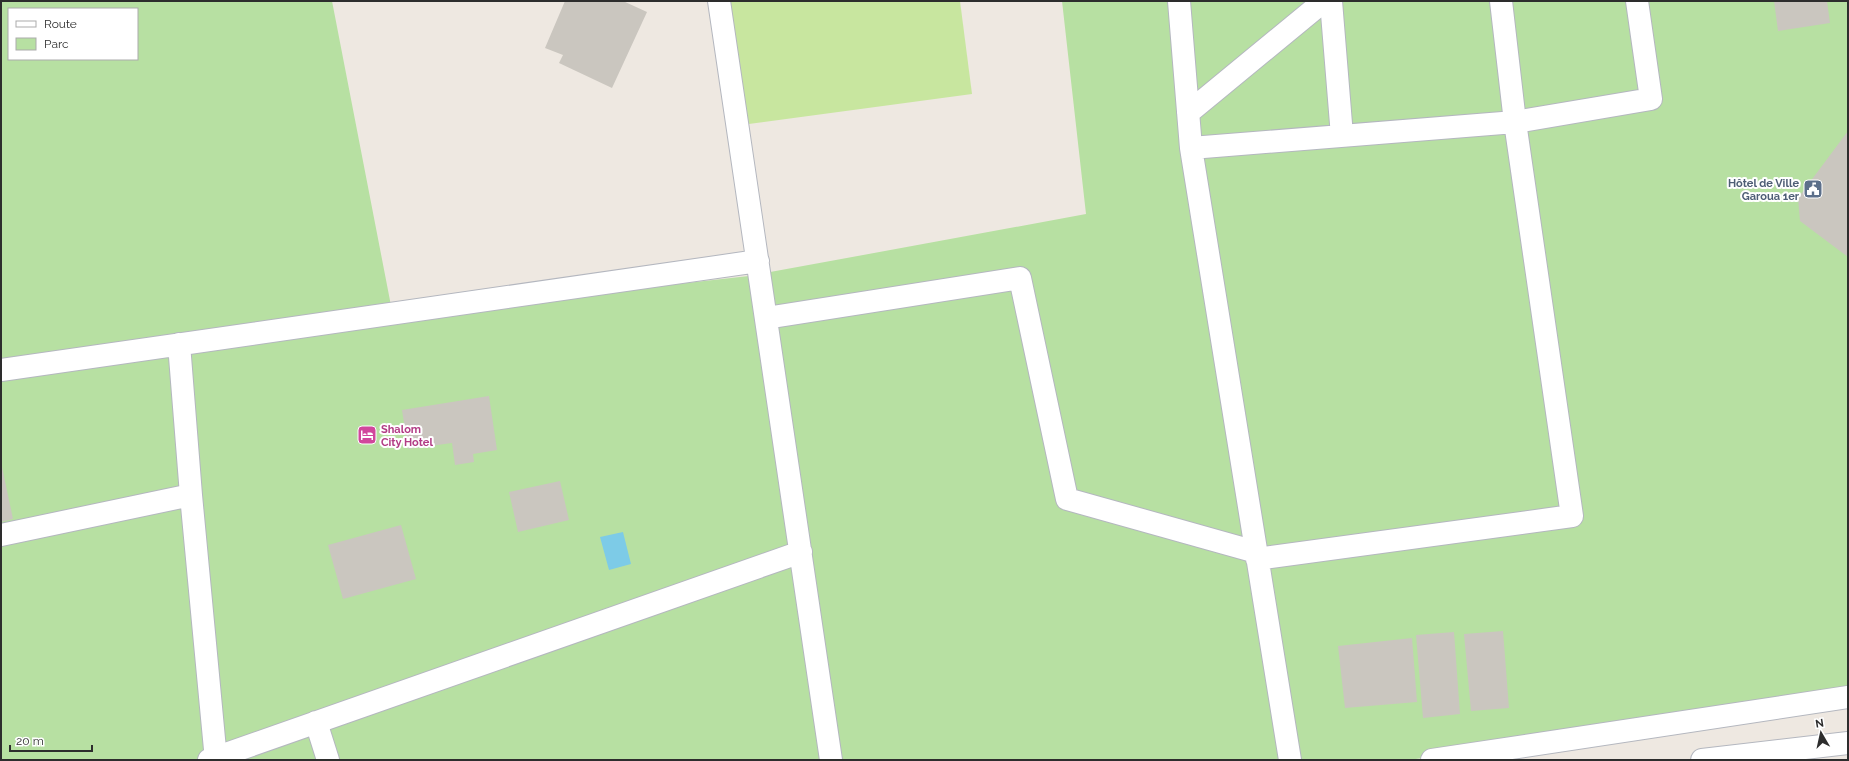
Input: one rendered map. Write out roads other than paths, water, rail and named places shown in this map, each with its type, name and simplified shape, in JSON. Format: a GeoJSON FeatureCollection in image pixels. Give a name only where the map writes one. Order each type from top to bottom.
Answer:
{"type":"FeatureCollection","features":[{"type":"Feature","properties":{"kind":"street"},"geometry":{"type":"LineString","coordinates":[[719,1],[831,760]]}},
{"type":"Feature","properties":{"kind":"street"},"geometry":{"type":"LineString","coordinates":[[1179,1],[1192,148],[1290,760]]}},
{"type":"Feature","properties":{"kind":"street"},"geometry":{"type":"LineString","coordinates":[[1188,113],[1324,1]]}},
{"type":"Feature","properties":{"kind":"street"},"geometry":{"type":"LineString","coordinates":[[1331,1],[1342,136]]}},
{"type":"Feature","properties":{"kind":"street"},"geometry":{"type":"LineString","coordinates":[[766,318],[1020,278],[1067,499],[1257,555],[1572,516],[1515,122],[1501,1]]}},
{"type":"Feature","properties":{"kind":"street"},"geometry":{"type":"LineString","coordinates":[[1192,148],[1515,122],[1651,99],[1637,1]]}},
{"type":"Feature","properties":{"kind":"street"},"geometry":{"type":"LineString","coordinates":[[1,370],[758,261]]}},
{"type":"Feature","properties":{"kind":"street"},"geometry":{"type":"LineString","coordinates":[[179,344],[214,759],[801,552]]}},
{"type":"Feature","properties":{"kind":"street"},"geometry":{"type":"LineString","coordinates":[[1,535],[191,495]]}},
{"type":"Feature","properties":{"kind":"street"},"geometry":{"type":"LineString","coordinates":[[1432,760],[1848,697]]}},
{"type":"Feature","properties":{"kind":"street"},"geometry":{"type":"LineString","coordinates":[[316,722],[328,760]]}},
{"type":"Feature","properties":{"kind":"street"},"geometry":{"type":"LineString","coordinates":[[1702,760],[1848,743]]}},
{"type":"Feature","properties":{"kind":"water"},"geometry":{"type":"Polygon","coordinates":[[[623,532],[631,564],[609,570],[600,537],[623,532]]]}},
{"type":"Feature","properties":{"kind":"place","name":"Hôtel de Ville Garoua 1er"},"geometry":{"type":"Point","coordinates":[1813,189]}},
{"type":"Feature","properties":{"kind":"place","name":"Shalom City Hotel"},"geometry":{"type":"Point","coordinates":[367,435]}}]}
